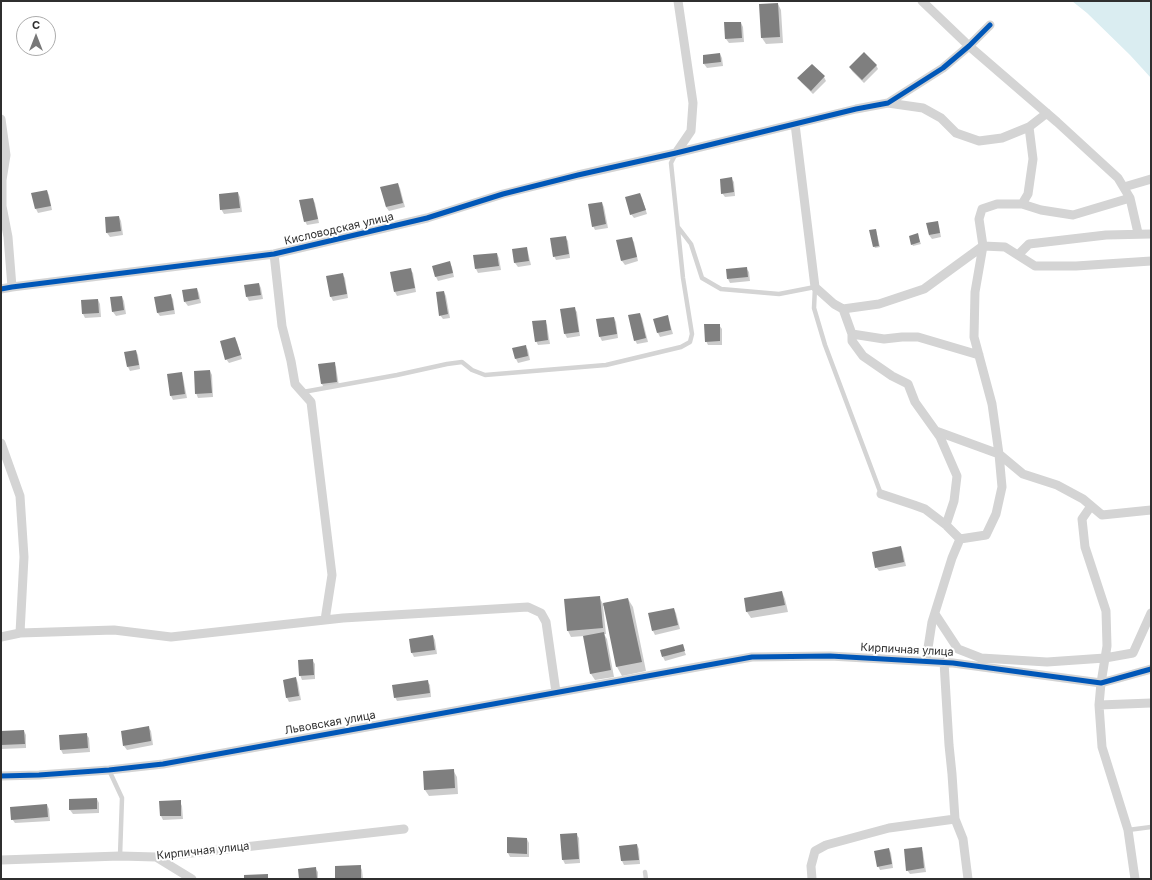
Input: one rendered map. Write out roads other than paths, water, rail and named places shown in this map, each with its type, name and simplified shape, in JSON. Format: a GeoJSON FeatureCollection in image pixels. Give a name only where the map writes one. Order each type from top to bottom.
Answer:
{"type":"FeatureCollection","features":[{"type":"Feature","properties":{"kind":"street"},"geometry":{"type":"LineString","coordinates":[[676,153],[691,131],[693,104],[678,1]]}},
{"type":"Feature","properties":{"kind":"street"},"geometry":{"type":"LineString","coordinates":[[922,1],[969,46],[1118,178],[1130,198],[1138,233]]}},
{"type":"Feature","properties":{"kind":"street"},"geometry":{"type":"LineString","coordinates":[[888,103],[943,68],[969,46],[990,24]]}},
{"type":"Feature","properties":{"kind":"street"},"geometry":{"type":"LineString","coordinates":[[888,103],[923,108],[941,118],[956,133],[979,140],[1002,138],[1029,127],[1047,114]]}},
{"type":"Feature","properties":{"kind":"street","name":"Кисловодская улица"},"geometry":{"type":"LineString","coordinates":[[1,289],[274,254],[427,218],[503,194],[570,177],[856,109],[888,103]]}},
{"type":"Feature","properties":{"kind":"street"},"geometry":{"type":"LineString","coordinates":[[1,119],[6,155],[2,180],[2,206],[8,237],[12,287]]}},
{"type":"Feature","properties":{"kind":"street"},"geometry":{"type":"LineString","coordinates":[[795,124],[815,287],[834,304],[843,309],[879,304],[924,289],[983,246],[1005,247],[1035,266],[1076,266],[1151,261]]}},
{"type":"Feature","properties":{"kind":"street"},"geometry":{"type":"LineString","coordinates":[[1022,204],[1028,194],[1033,159],[1029,127]]}},
{"type":"Feature","properties":{"kind":"street"},"geometry":{"type":"LineString","coordinates":[[1124,187],[1151,179]]}},
{"type":"Feature","properties":{"kind":"street"},"geometry":{"type":"LineString","coordinates":[[960,539],[986,535],[996,514],[1002,487],[992,404],[974,337],[975,292],[983,246],[979,219],[982,209],[997,204],[1022,204],[1041,210],[1073,215],[1130,198]]}},
{"type":"Feature","properties":{"kind":"street"},"geometry":{"type":"LineString","coordinates":[[1018,255],[1029,244],[1106,235],[1138,233],[1151,234]]}},
{"type":"Feature","properties":{"kind":"street"},"geometry":{"type":"LineString","coordinates":[[274,254],[282,326],[295,384],[311,402],[332,575],[325,620]]}},
{"type":"Feature","properties":{"kind":"street"},"geometry":{"type":"LineString","coordinates":[[843,309],[852,334],[852,341],[863,356],[892,376],[908,384],[914,402],[940,437],[957,476],[954,501],[946,524]]}},
{"type":"Feature","properties":{"kind":"street"},"geometry":{"type":"LineString","coordinates":[[852,334],[884,339],[918,337],[979,355]]}},
{"type":"Feature","properties":{"kind":"street"},"geometry":{"type":"LineString","coordinates":[[936,431],[999,454],[1023,474],[1057,485],[1083,499],[1102,515],[1151,510]]}},
{"type":"Feature","properties":{"kind":"street"},"geometry":{"type":"LineString","coordinates":[[1,443],[20,496],[24,557],[20,633]]}},
{"type":"Feature","properties":{"kind":"street"},"geometry":{"type":"LineString","coordinates":[[881,494],[925,509],[946,524],[960,539]]}},
{"type":"Feature","properties":{"kind":"street"},"geometry":{"type":"LineString","coordinates":[[1091,506],[1082,519],[1085,547],[1106,611],[1107,646],[1101,683],[1100,705],[1102,747],[1128,830],[1135,879]]}},
{"type":"Feature","properties":{"kind":"street"},"geometry":{"type":"LineString","coordinates":[[926,661],[935,614],[952,558],[960,539]]}},
{"type":"Feature","properties":{"kind":"street"},"geometry":{"type":"LineString","coordinates":[[1,636],[20,633],[114,630],[171,637],[343,618],[528,607],[541,613],[546,622],[556,692]]}},
{"type":"Feature","properties":{"kind":"street"},"geometry":{"type":"LineString","coordinates":[[935,614],[958,649],[981,658],[1047,662],[1105,658],[1133,653],[1151,613]]}},
{"type":"Feature","properties":{"kind":"street","name":"Кирпичная улица"},"geometry":{"type":"LineString","coordinates":[[660,673],[752,657],[830,656],[944,662],[1101,683],[1151,669]]}},
{"type":"Feature","properties":{"kind":"street"},"geometry":{"type":"LineString","coordinates":[[944,662],[955,819],[963,839],[968,879]]}},
{"type":"Feature","properties":{"kind":"street","name":"Львовская улица"},"geometry":{"type":"LineString","coordinates":[[1,776],[109,770],[163,764],[660,673]]}},
{"type":"Feature","properties":{"kind":"street"},"geometry":{"type":"LineString","coordinates":[[1100,705],[1151,703]]}},
{"type":"Feature","properties":{"kind":"street"},"geometry":{"type":"LineString","coordinates":[[812,879],[811,866],[815,852],[826,844],[889,828],[955,819]]}},
{"type":"Feature","properties":{"kind":"street","name":"Кирпичная улица"},"geometry":{"type":"LineString","coordinates":[[1,860],[120,856],[156,857],[404,830]]}},
{"type":"Feature","properties":{"kind":"street"},"geometry":{"type":"LineString","coordinates":[[156,857],[192,879]]}},
{"type":"Feature","properties":{"kind":"lane"},"geometry":{"type":"LineString","coordinates":[[303,392],[397,376],[447,364],[462,362],[472,370],[484,375],[606,365],[681,347],[690,342],[692,334],[683,278],[671,163],[676,153]]}},
{"type":"Feature","properties":{"kind":"lane"},"geometry":{"type":"LineString","coordinates":[[678,227],[692,244],[702,278],[721,289],[779,294],[815,287],[814,308],[825,345],[881,494]]}},
{"type":"Feature","properties":{"kind":"lane"},"geometry":{"type":"LineString","coordinates":[[109,770],[122,798],[120,856]]}},
{"type":"Feature","properties":{"kind":"lane"},"geometry":{"type":"LineString","coordinates":[[1128,830],[1151,827]]}},
{"type":"Feature","properties":{"kind":"lane"},"geometry":{"type":"LineString","coordinates":[[645,872],[646,879]]}}]}
